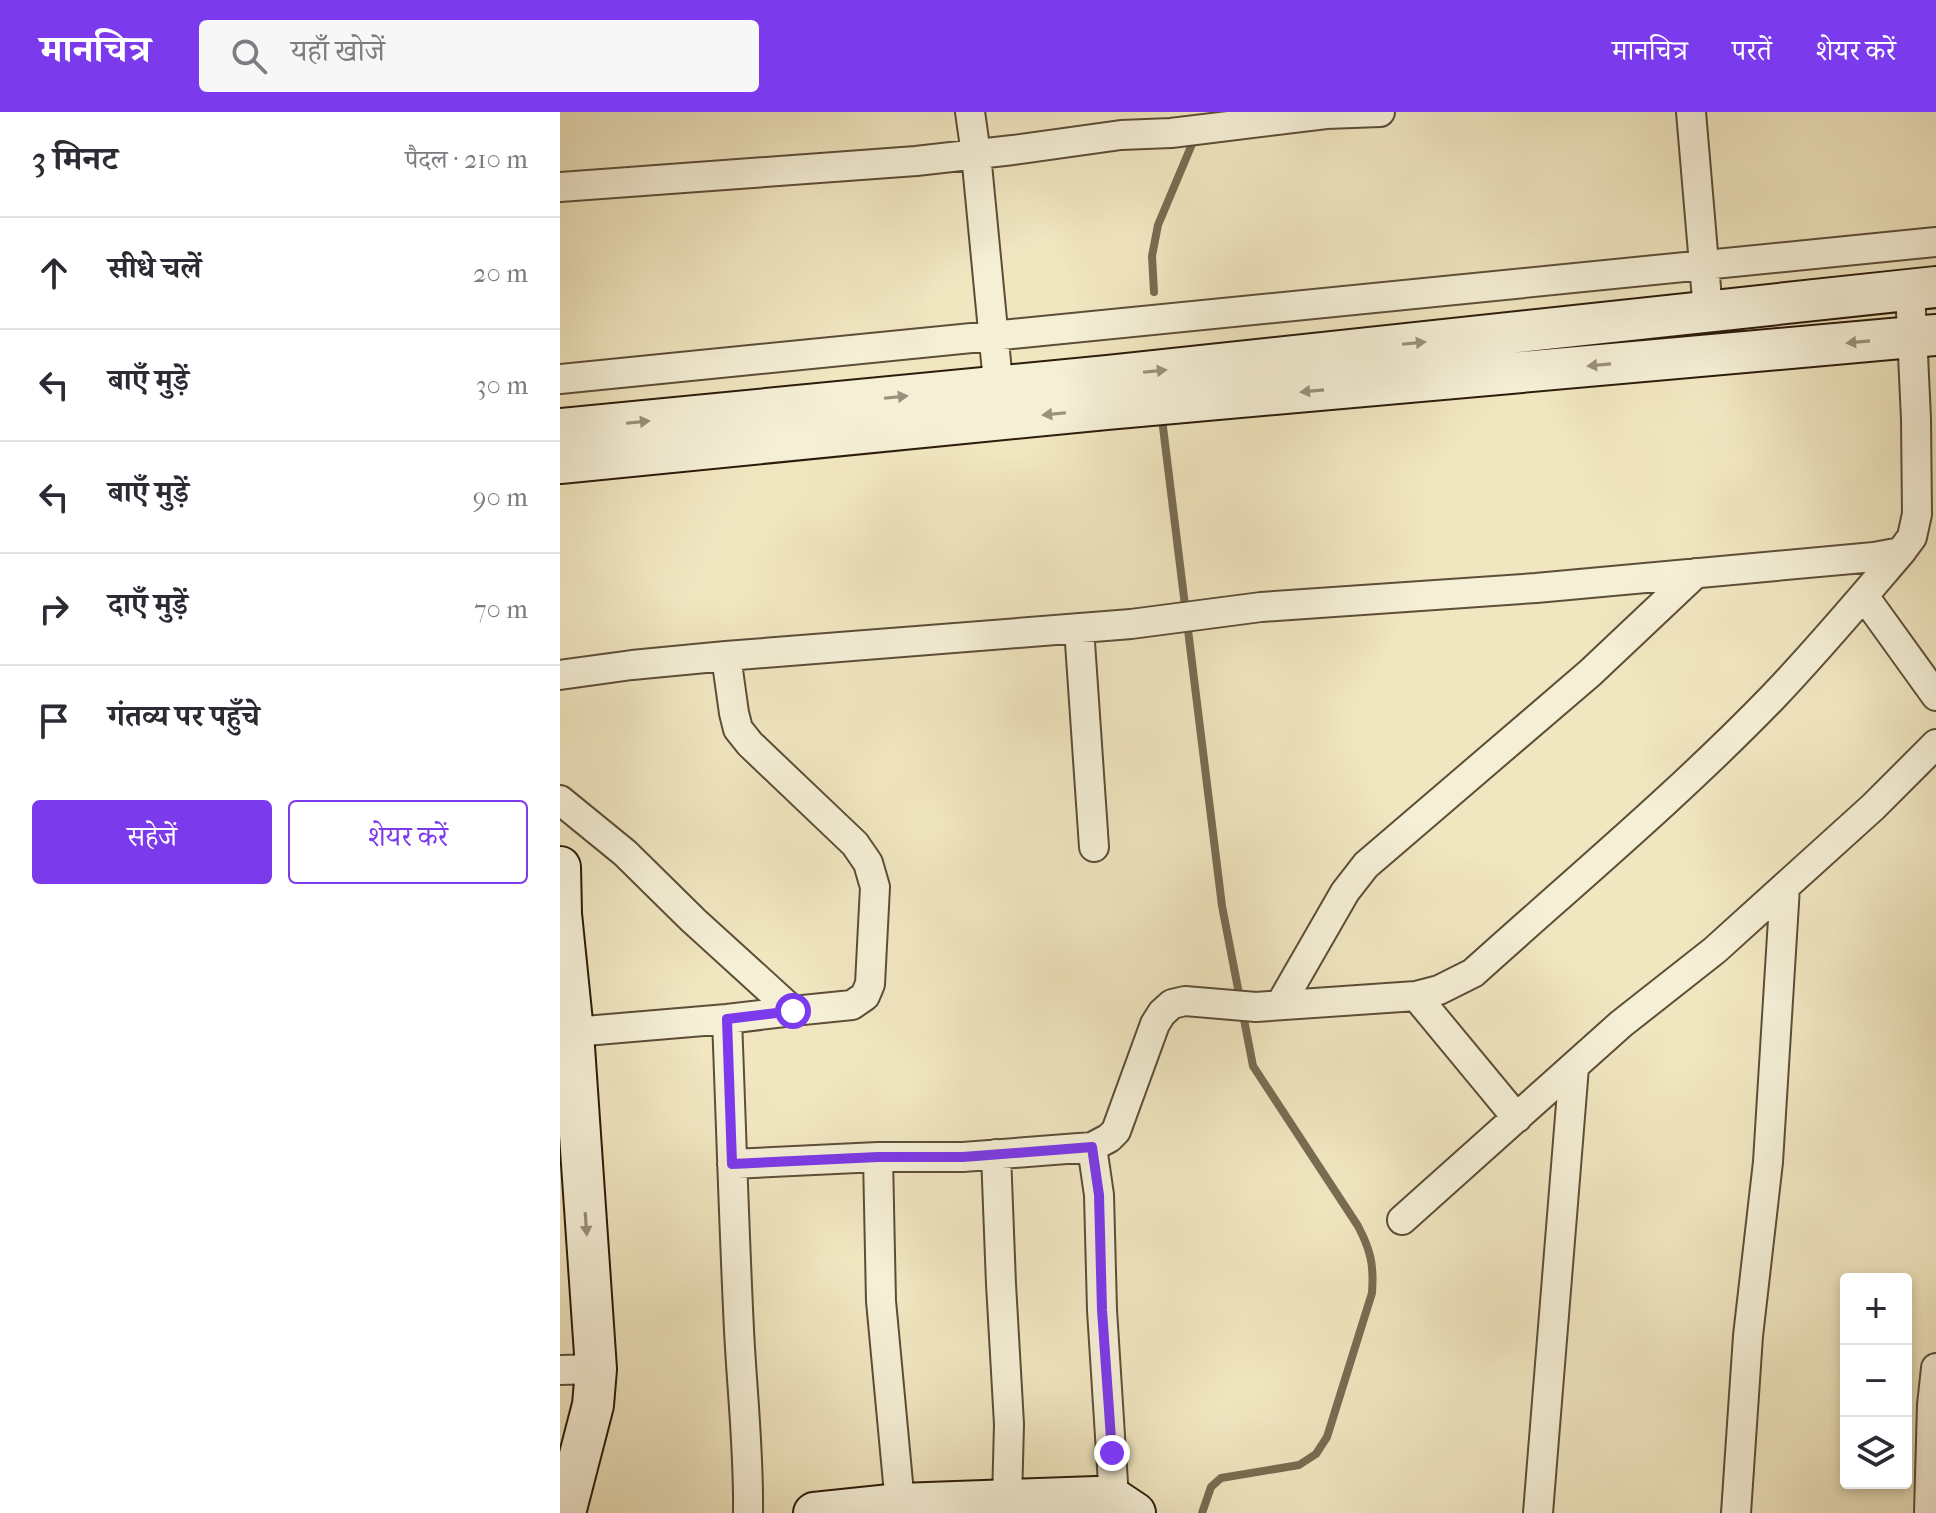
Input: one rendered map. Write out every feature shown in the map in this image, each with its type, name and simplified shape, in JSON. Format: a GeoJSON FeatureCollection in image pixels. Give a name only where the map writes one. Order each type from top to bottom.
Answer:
{"type":"FeatureCollection","features":[{"type":"Feature","properties":{"kind":"street"},"geometry":{"type":"LineString","coordinates":[[970,112],[1000,403]]}},
{"type":"Feature","properties":{"kind":"street"},"geometry":{"type":"LineString","coordinates":[[560,187],[916,161],[976,154],[1122,123],[1171,133],[1326,114],[1380,112]]}},
{"type":"Feature","properties":{"kind":"street"},"geometry":{"type":"LineString","coordinates":[[1691,112],[1708,311]]}},
{"type":"Feature","properties":{"kind":"street"},"geometry":{"type":"LineString","coordinates":[[560,379],[1936,242]]}},
{"type":"Feature","properties":{"kind":"street"},"geometry":{"type":"LineString","coordinates":[[560,463],[1708,311],[1923,289],[1917,514],[1912,537],[1773,698],[1688,781],[1473,973],[1439,990],[1416,996],[1268,1006],[1185,1001],[1172,1004],[1155,1024],[1116,1131],[1092,1147],[963,1157],[878,1157],[732,1164]]}},
{"type":"Feature","properties":{"kind":"street"},"geometry":{"type":"LineString","coordinates":[[560,429],[1000,403],[1924,336]]}},
{"type":"Feature","properties":{"kind":"street"},"geometry":{"type":"LineString","coordinates":[[560,675],[726,656],[1131,624],[1261,607],[1536,588],[1901,552]]}},
{"type":"Feature","properties":{"kind":"street"},"geometry":{"type":"LineString","coordinates":[[1268,1006],[1366,865],[1590,673],[1696,573]]}},
{"type":"Feature","properties":{"kind":"street"},"geometry":{"type":"LineString","coordinates":[[1864,596],[1936,696]]}},
{"type":"Feature","properties":{"kind":"street"},"geometry":{"type":"LineString","coordinates":[[1079,628],[1094,847]]}},
{"type":"Feature","properties":{"kind":"street"},"geometry":{"type":"LineString","coordinates":[[573,1032],[852,1005],[865,996],[870,984],[875,887],[868,863],[855,844],[738,729],[726,656]]}},
{"type":"Feature","properties":{"kind":"street"},"geometry":{"type":"LineString","coordinates":[[1402,1220],[1621,1024],[1715,950],[1873,807],[1936,744]]}},
{"type":"Feature","properties":{"kind":"street"},"geometry":{"type":"LineString","coordinates":[[560,800],[625,853],[793,1011]]}},
{"type":"Feature","properties":{"kind":"street"},"geometry":{"type":"LineString","coordinates":[[560,867],[561,914],[573,1032],[578,1370],[591,1415],[565,1513]]}},
{"type":"Feature","properties":{"kind":"street"},"geometry":{"type":"LineString","coordinates":[[1736,1513],[1748,1336],[1768,1162],[1785,887]]}},
{"type":"Feature","properties":{"kind":"street"},"geometry":{"type":"LineString","coordinates":[[1416,996],[1517,1118]]}},
{"type":"Feature","properties":{"kind":"street"},"geometry":{"type":"LineString","coordinates":[[727,1019],[742,1389],[749,1472],[748,1513]]}},
{"type":"Feature","properties":{"kind":"street"},"geometry":{"type":"LineString","coordinates":[[1538,1513],[1574,1067]]}},
{"type":"Feature","properties":{"kind":"street"},"geometry":{"type":"LineString","coordinates":[[814,1513],[1096,1497],[1124,1506],[1102,1310],[1099,1195],[1092,1147]]}},
{"type":"Feature","properties":{"kind":"street"},"geometry":{"type":"LineString","coordinates":[[996,1154],[1009,1424],[1007,1501]]}},
{"type":"Feature","properties":{"kind":"street"},"geometry":{"type":"LineString","coordinates":[[878,1157],[881,1509]]}},
{"type":"Feature","properties":{"kind":"street"},"geometry":{"type":"LineString","coordinates":[[1929,1513],[1936,1368]]}},
{"type":"Feature","properties":{"kind":"waterway"},"geometry":{"type":"LineString","coordinates":[[1154,292],[1152,256],[1158,225],[1195,137]]}},
{"type":"Feature","properties":{"kind":"waterway"},"geometry":{"type":"LineString","coordinates":[[1163,427],[1222,906],[1253,1066],[1358,1226],[1369,1251],[1372,1274],[1372,1293],[1327,1437],[1316,1454],[1299,1465],[1221,1478],[1211,1487],[1202,1513]]}},
{"type":"Feature","properties":{"kind":"route"},"geometry":{"type":"LineString","coordinates":[[793,1011],[727,1019],[732,1164],[878,1157],[963,1157],[1092,1147],[1099,1195],[1102,1310],[1112,1453]]}}]}
